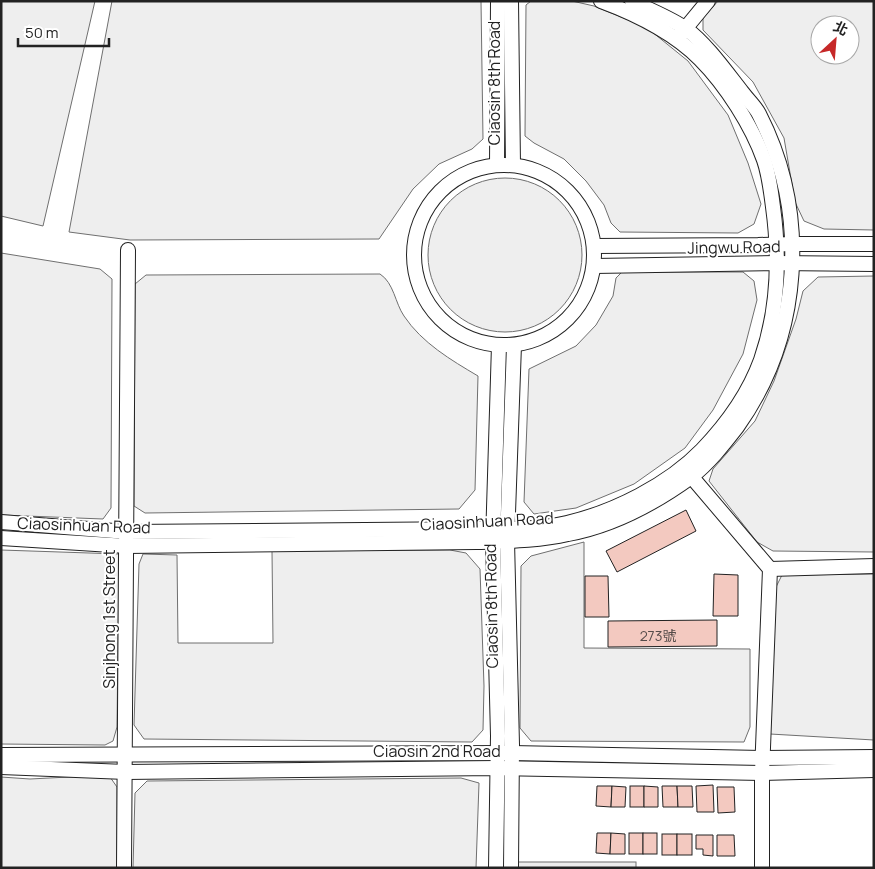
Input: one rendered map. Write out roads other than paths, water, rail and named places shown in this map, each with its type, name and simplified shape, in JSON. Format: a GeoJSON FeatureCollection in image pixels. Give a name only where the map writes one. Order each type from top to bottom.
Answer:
{"type":"FeatureCollection","features":[{"type":"Feature","properties":{"kind":"street","name":"Ciaosin 8th Road"},"geometry":{"type":"LineString","coordinates":[[497,165],[498,1]]}},
{"type":"Feature","properties":{"kind":"street","name":"Ciaosin 8th Road"},"geometry":{"type":"LineString","coordinates":[[511,1],[513,165]]}},
{"type":"Feature","properties":{"kind":"street","name":"Ciaosinhuan Road"},"geometry":{"type":"LineString","coordinates":[[601,1],[681,34],[716,77],[747,122],[764,160],[770,186],[777,245],[777,263],[775,301],[761,360],[750,384],[734,410],[687,471]]}},
{"type":"Feature","properties":{"kind":"street","name":"Ciaosinhuan Road"},"geometry":{"type":"LineString","coordinates":[[1,538],[127,539],[567,535],[596,527],[632,512],[687,471],[714,456],[746,413],[766,377],[782,334],[789,303],[792,264],[788,207],[776,154],[758,113],[719,62],[632,1]]}},
{"type":"Feature","properties":{"kind":"street"},"geometry":{"type":"LineString","coordinates":[[681,34],[708,1]]}},
{"type":"Feature","properties":{"kind":"street"},"geometry":{"type":"LineString","coordinates":[[497,165],[513,165],[542,173],[568,191],[586,216],[594,246],[594,266],[586,295],[569,319],[544,336],[514,344],[499,345],[477,341],[454,330],[435,312],[421,290],[415,266],[414,252],[419,226],[431,202],[449,183],[472,171],[497,165]]}},
{"type":"Feature","properties":{"kind":"street","name":"Jingwu Road"},"geometry":{"type":"LineString","coordinates":[[594,246],[874,244]]}},
{"type":"Feature","properties":{"kind":"street","name":"Sinjhong 1st Street"},"geometry":{"type":"LineString","coordinates":[[124,868],[128,250]]}},
{"type":"Feature","properties":{"kind":"street","name":"Jingwu Road"},"geometry":{"type":"LineString","coordinates":[[594,266],[777,263],[874,264]]}},
{"type":"Feature","properties":{"kind":"street","name":"Ciaosin 8th Road"},"geometry":{"type":"LineString","coordinates":[[500,535],[514,344]]}},
{"type":"Feature","properties":{"kind":"street","name":"Ciaosin 8th Road"},"geometry":{"type":"LineString","coordinates":[[499,345],[500,535],[505,753],[512,768],[511,868]]}},
{"type":"Feature","properties":{"kind":"street"},"geometry":{"type":"LineString","coordinates":[[687,471],[770,569],[762,758],[762,868]]}},
{"type":"Feature","properties":{"kind":"street","name":"Ciaosinhuan Road"},"geometry":{"type":"LineString","coordinates":[[1,522],[127,539]]}},
{"type":"Feature","properties":{"kind":"street"},"geometry":{"type":"LineString","coordinates":[[770,569],[874,566]]}},
{"type":"Feature","properties":{"kind":"street","name":"Ciaosin 8th Road"},"geometry":{"type":"LineString","coordinates":[[496,868],[497,768],[505,753]]}},
{"type":"Feature","properties":{"kind":"street","name":"Ciaosin 2nd Road"},"geometry":{"type":"LineString","coordinates":[[1,755],[505,753],[762,758],[874,757]]}},
{"type":"Feature","properties":{"kind":"street","name":"Ciaosin 2nd Road"},"geometry":{"type":"LineString","coordinates":[[1,767],[126,772],[497,768],[762,772],[874,770]]}}]}
